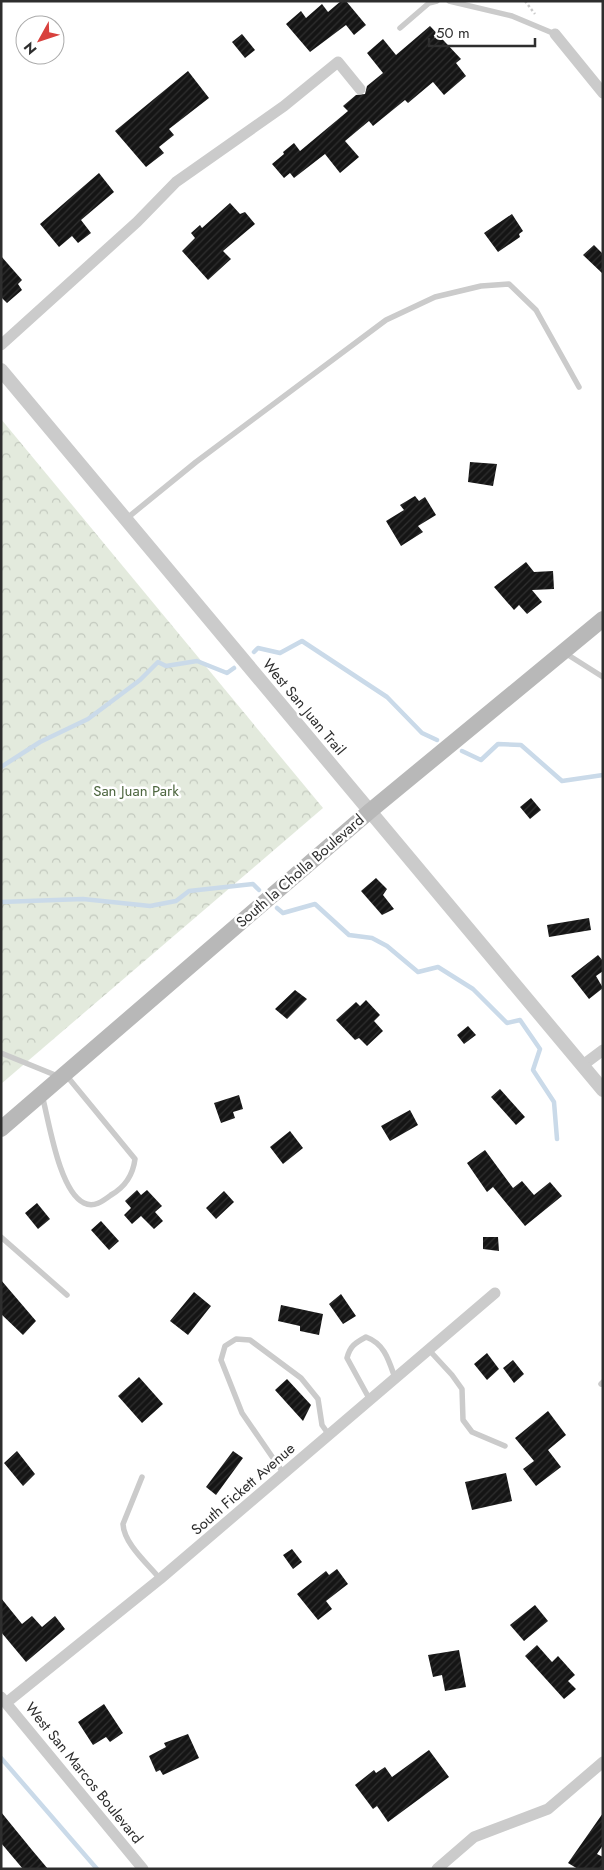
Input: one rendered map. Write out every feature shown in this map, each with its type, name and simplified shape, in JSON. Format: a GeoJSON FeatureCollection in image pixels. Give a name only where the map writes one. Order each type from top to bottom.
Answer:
{"type":"FeatureCollection","features":[{"type":"Feature","properties":{"kind":"main road","name":"South la Cholla Boulevard"},"geometry":{"type":"LineString","coordinates":[[1,1129],[370,811],[603,619]]}},
{"type":"Feature","properties":{"kind":"street"},"geometry":{"type":"LineString","coordinates":[[556,34],[603,93]]}},
{"type":"Feature","properties":{"kind":"street"},"geometry":{"type":"LineString","coordinates":[[1,345],[137,222],[176,182],[284,106],[338,62],[360,89]]}},
{"type":"Feature","properties":{"kind":"street","name":"West San Juan Trail"},"geometry":{"type":"LineString","coordinates":[[1,370],[603,1090]]}},
{"type":"Feature","properties":{"kind":"street"},"geometry":{"type":"LineString","coordinates":[[583,1065],[603,1050]]}},
{"type":"Feature","properties":{"kind":"street","name":"South Fickett Avenue"},"geometry":{"type":"LineString","coordinates":[[4,1700],[160,1579],[495,1293]]}},
{"type":"Feature","properties":{"kind":"street","name":"West San Marcos Boulevard"},"geometry":{"type":"LineString","coordinates":[[4,1700],[143,1869]]}},
{"type":"Feature","properties":{"kind":"street"},"geometry":{"type":"LineString","coordinates":[[437,1869],[474,1837],[548,1809],[603,1762]]}},
{"type":"Feature","properties":{"kind":"lane"},"geometry":{"type":"LineString","coordinates":[[400,28],[429,3],[436,1]]}},
{"type":"Feature","properties":{"kind":"lane"},"geometry":{"type":"LineString","coordinates":[[449,1],[512,16],[556,34]]}},
{"type":"Feature","properties":{"kind":"lane"},"geometry":{"type":"LineString","coordinates":[[126,519],[196,462],[386,320],[435,297],[481,286],[509,284],[536,310],[579,387]]}},
{"type":"Feature","properties":{"kind":"lane"},"geometry":{"type":"LineString","coordinates":[[563,652],[603,677]]}},
{"type":"Feature","properties":{"kind":"lane"},"geometry":{"type":"LineString","coordinates":[[1,1054],[63,1076],[135,1159],[133,1173],[118,1191],[97,1204],[85,1204],[72,1194],[62,1173],[42,1094]]}},
{"type":"Feature","properties":{"kind":"lane"},"geometry":{"type":"LineString","coordinates":[[1,1237],[68,1295]]}},
{"type":"Feature","properties":{"kind":"lane"},"geometry":{"type":"LineString","coordinates":[[370,1400],[347,1358],[354,1344],[366,1337],[377,1341],[387,1354],[395,1378]]}},
{"type":"Feature","properties":{"kind":"lane"},"geometry":{"type":"LineString","coordinates":[[284,1474],[242,1413],[221,1360],[225,1346],[236,1340],[250,1340],[301,1378],[318,1399],[322,1425],[329,1435]]}},
{"type":"Feature","properties":{"kind":"lane"},"geometry":{"type":"LineString","coordinates":[[429,1350],[462,1389],[464,1420],[472,1432],[504,1446]]}},
{"type":"Feature","properties":{"kind":"lane"},"geometry":{"type":"LineString","coordinates":[[142,1477],[124,1524],[124,1531],[129,1542],[160,1579]]}},
{"type":"Feature","properties":{"kind":"green space","name":"San Juan Park"},"geometry":{"type":"Polygon","coordinates":[[[1,419],[323,808],[1,1084],[1,419]]]}},
{"type":"Feature","properties":{"kind":"building"},"geometry":{"type":"Polygon","coordinates":[[[341,1],[346,1],[366,25],[354,35],[346,25],[310,52],[286,24],[301,11],[306,18],[322,4],[328,12],[341,1]]]}},
{"type":"Feature","properties":{"kind":"building"},"geometry":{"type":"Polygon","coordinates":[[[430,26],[461,59],[456,63],[466,76],[444,95],[433,82],[408,103],[405,100],[373,126],[369,121],[345,141],[359,157],[340,173],[325,154],[294,178],[290,173],[284,178],[272,164],[284,154],[283,152],[294,143],[300,151],[348,111],[343,106],[356,95],[365,94],[367,86],[383,73],[367,53],[383,39],[396,55],[430,26]]]}},
{"type":"Feature","properties":{"kind":"building"},"geometry":{"type":"Polygon","coordinates":[[[242,34],[255,50],[245,58],[232,42],[242,34]]]}},
{"type":"Feature","properties":{"kind":"building"},"geometry":{"type":"Polygon","coordinates":[[[188,71],[209,98],[169,129],[174,135],[159,147],[164,153],[146,167],[115,131],[188,71]]]}},
{"type":"Feature","properties":{"kind":"building"},"geometry":{"type":"Polygon","coordinates":[[[99,173],[114,192],[81,220],[91,233],[78,243],[72,236],[59,247],[40,224],[99,173]]]}},
{"type":"Feature","properties":{"kind":"building"},"geometry":{"type":"Polygon","coordinates":[[[230,203],[240,214],[245,212],[255,224],[223,251],[231,259],[208,280],[182,251],[195,238],[191,233],[200,225],[202,228],[230,203]]]}},
{"type":"Feature","properties":{"kind":"building"},"geometry":{"type":"Polygon","coordinates":[[[512,214],[523,231],[519,234],[520,237],[498,252],[484,233],[512,214]]]}},
{"type":"Feature","properties":{"kind":"building"},"geometry":{"type":"Polygon","coordinates":[[[594,245],[603,254],[603,274],[583,255],[594,245]]]}},
{"type":"Feature","properties":{"kind":"building"},"geometry":{"type":"Polygon","coordinates":[[[1,256],[22,280],[18,284],[22,290],[7,303],[1,297],[1,256]]]}},
{"type":"Feature","properties":{"kind":"building"},"geometry":{"type":"Polygon","coordinates":[[[470,462],[497,464],[493,486],[468,482],[470,462]]]}},
{"type":"Feature","properties":{"kind":"building"},"geometry":{"type":"Polygon","coordinates":[[[415,496],[419,501],[425,497],[436,515],[418,526],[423,532],[401,546],[386,521],[404,510],[400,505],[415,496]]]}},
{"type":"Feature","properties":{"kind":"building"},"geometry":{"type":"Polygon","coordinates":[[[526,562],[534,572],[553,571],[554,589],[532,590],[542,602],[527,614],[519,605],[514,610],[494,587],[526,562]]]}},
{"type":"Feature","properties":{"kind":"building"},"geometry":{"type":"Polygon","coordinates":[[[531,798],[541,810],[530,819],[520,807],[531,798]]]}},
{"type":"Feature","properties":{"kind":"building"},"geometry":{"type":"Polygon","coordinates":[[[376,878],[387,889],[383,895],[394,909],[382,915],[361,891],[376,878]]]}},
{"type":"Feature","properties":{"kind":"building"},"geometry":{"type":"Polygon","coordinates":[[[589,918],[591,930],[549,937],[547,925],[589,918]]]}},
{"type":"Feature","properties":{"kind":"building"},"geometry":{"type":"Polygon","coordinates":[[[598,955],[603,961],[603,971],[596,976],[603,988],[589,999],[571,976],[598,955]]]}},
{"type":"Feature","properties":{"kind":"building"},"geometry":{"type":"Polygon","coordinates":[[[295,990],[307,999],[287,1019],[275,1009],[295,990]]]}},
{"type":"Feature","properties":{"kind":"building"},"geometry":{"type":"Polygon","coordinates":[[[366,1000],[380,1015],[374,1021],[383,1031],[367,1046],[359,1038],[355,1040],[336,1020],[356,1002],[360,1006],[366,1000]]]}},
{"type":"Feature","properties":{"kind":"building"},"geometry":{"type":"Polygon","coordinates":[[[468,1026],[476,1035],[464,1044],[457,1035],[468,1026]]]}},
{"type":"Feature","properties":{"kind":"building"},"geometry":{"type":"Polygon","coordinates":[[[500,1089],[525,1117],[516,1125],[491,1097],[500,1089]]]}},
{"type":"Feature","properties":{"kind":"building"},"geometry":{"type":"Polygon","coordinates":[[[239,1095],[243,1109],[233,1112],[235,1118],[221,1123],[214,1103],[239,1095]]]}},
{"type":"Feature","properties":{"kind":"building"},"geometry":{"type":"Polygon","coordinates":[[[410,1110],[418,1125],[390,1141],[381,1126],[410,1110]]]}},
{"type":"Feature","properties":{"kind":"building"},"geometry":{"type":"Polygon","coordinates":[[[290,1131],[303,1148],[283,1164],[270,1147],[290,1131]]]}},
{"type":"Feature","properties":{"kind":"building"},"geometry":{"type":"Polygon","coordinates":[[[485,1150],[513,1188],[522,1181],[534,1195],[550,1182],[562,1196],[525,1226],[493,1187],[487,1192],[467,1163],[485,1150]]]}},
{"type":"Feature","properties":{"kind":"building"},"geometry":{"type":"Polygon","coordinates":[[[137,1190],[141,1195],[147,1190],[162,1206],[155,1212],[163,1221],[154,1229],[141,1216],[132,1224],[124,1215],[131,1208],[125,1201],[137,1190]]]}},
{"type":"Feature","properties":{"kind":"building"},"geometry":{"type":"Polygon","coordinates":[[[224,1191],[234,1202],[216,1219],[206,1208],[224,1191]]]}},
{"type":"Feature","properties":{"kind":"building"},"geometry":{"type":"Polygon","coordinates":[[[37,1203],[50,1219],[38,1229],[25,1213],[37,1203]]]}},
{"type":"Feature","properties":{"kind":"building"},"geometry":{"type":"Polygon","coordinates":[[[101,1221],[119,1241],[109,1250],[91,1230],[101,1221]]]}},
{"type":"Feature","properties":{"kind":"building"},"geometry":{"type":"Polygon","coordinates":[[[483,1237],[498,1237],[499,1251],[483,1249],[483,1237]]]}},
{"type":"Feature","properties":{"kind":"building"},"geometry":{"type":"Polygon","coordinates":[[[1,1280],[36,1321],[23,1335],[1,1314],[1,1280]]]}},
{"type":"Feature","properties":{"kind":"building"},"geometry":{"type":"Polygon","coordinates":[[[194,1292],[211,1306],[188,1335],[170,1321],[194,1292]]]}},
{"type":"Feature","properties":{"kind":"building"},"geometry":{"type":"Polygon","coordinates":[[[341,1294],[356,1316],[343,1324],[329,1304],[341,1294]]]}},
{"type":"Feature","properties":{"kind":"building"},"geometry":{"type":"Polygon","coordinates":[[[281,1305],[323,1314],[319,1335],[300,1331],[300,1326],[278,1321],[281,1305]]]}},
{"type":"Feature","properties":{"kind":"building"},"geometry":{"type":"Polygon","coordinates":[[[487,1353],[499,1369],[487,1380],[474,1364],[487,1353]]]}},
{"type":"Feature","properties":{"kind":"building"},"geometry":{"type":"Polygon","coordinates":[[[513,1360],[524,1374],[514,1383],[503,1368],[513,1360]]]}},
{"type":"Feature","properties":{"kind":"building"},"geometry":{"type":"Polygon","coordinates":[[[139,1377],[163,1404],[142,1423],[118,1396],[139,1377]]]}},
{"type":"Feature","properties":{"kind":"building"},"geometry":{"type":"Polygon","coordinates":[[[287,1379],[311,1405],[303,1421],[275,1390],[287,1379]]]}},
{"type":"Feature","properties":{"kind":"building"},"geometry":{"type":"Polygon","coordinates":[[[548,1411],[566,1435],[548,1450],[561,1467],[536,1486],[523,1469],[534,1461],[515,1438],[548,1411]]]}},
{"type":"Feature","properties":{"kind":"building"},"geometry":{"type":"Polygon","coordinates":[[[17,1451],[35,1474],[23,1486],[4,1463],[17,1451]]]}},
{"type":"Feature","properties":{"kind":"building"},"geometry":{"type":"Polygon","coordinates":[[[233,1451],[243,1458],[216,1495],[206,1487],[233,1451]]]}},
{"type":"Feature","properties":{"kind":"building"},"geometry":{"type":"Polygon","coordinates":[[[506,1473],[512,1501],[472,1510],[465,1482],[506,1473]]]}},
{"type":"Feature","properties":{"kind":"building"},"geometry":{"type":"Polygon","coordinates":[[[292,1549],[302,1562],[293,1569],[283,1555],[292,1549]]]}},
{"type":"Feature","properties":{"kind":"building"},"geometry":{"type":"Polygon","coordinates":[[[337,1569],[348,1584],[326,1601],[332,1609],[318,1620],[297,1594],[326,1571],[329,1575],[337,1569]]]}},
{"type":"Feature","properties":{"kind":"building"},"geometry":{"type":"Polygon","coordinates":[[[1,1598],[22,1624],[32,1616],[42,1627],[55,1616],[65,1629],[26,1662],[1,1632],[1,1598]]]}},
{"type":"Feature","properties":{"kind":"building"},"geometry":{"type":"Polygon","coordinates":[[[535,1605],[548,1621],[524,1641],[510,1625],[535,1605]]]}},
{"type":"Feature","properties":{"kind":"building"},"geometry":{"type":"Polygon","coordinates":[[[537,1645],[552,1662],[558,1656],[575,1675],[568,1681],[576,1689],[564,1699],[525,1656],[537,1645]]]}},
{"type":"Feature","properties":{"kind":"building"},"geometry":{"type":"Polygon","coordinates":[[[459,1650],[466,1687],[445,1691],[442,1675],[433,1677],[428,1655],[459,1650]]]}},
{"type":"Feature","properties":{"kind":"building"},"geometry":{"type":"Polygon","coordinates":[[[104,1704],[123,1733],[110,1742],[106,1737],[93,1745],[78,1722],[104,1704]]]}},
{"type":"Feature","properties":{"kind":"building"},"geometry":{"type":"Polygon","coordinates":[[[188,1734],[199,1758],[163,1775],[160,1770],[156,1772],[149,1756],[166,1747],[164,1743],[188,1734]]]}},
{"type":"Feature","properties":{"kind":"building"},"geometry":{"type":"Polygon","coordinates":[[[429,1750],[449,1777],[388,1822],[377,1806],[373,1809],[355,1785],[374,1770],[376,1773],[385,1767],[392,1777],[429,1750]]]}},
{"type":"Feature","properties":{"kind":"building"},"geometry":{"type":"Polygon","coordinates":[[[1,1812],[48,1869],[23,1869],[1,1843],[1,1812]]]}},
{"type":"Feature","properties":{"kind":"building"},"geometry":{"type":"Polygon","coordinates":[[[603,1813],[603,1845],[597,1854],[603,1857],[603,1869],[578,1869],[568,1863],[603,1813]]]}},
{"type":"Feature","properties":{"kind":"waterway"},"geometry":{"type":"LineString","coordinates":[[254,652],[258,648],[280,653],[302,641],[387,697],[422,733],[437,740]]}},
{"type":"Feature","properties":{"kind":"waterway"},"geometry":{"type":"LineString","coordinates":[[1,767],[40,742],[88,719],[140,680],[158,662],[166,666],[197,661],[227,673],[234,668]]}},
{"type":"Feature","properties":{"kind":"waterway"},"geometry":{"type":"LineString","coordinates":[[462,751],[481,760],[498,744],[521,745],[562,781],[603,775]]}},
{"type":"Feature","properties":{"kind":"waterway"},"geometry":{"type":"LineString","coordinates":[[1,902],[83,899],[150,906],[176,901],[189,891],[253,884],[259,890]]}},
{"type":"Feature","properties":{"kind":"waterway"},"geometry":{"type":"LineString","coordinates":[[277,908],[283,913],[315,904],[349,935],[372,938],[387,946],[418,972],[438,967],[473,989],[507,1023],[520,1020],[540,1049],[533,1070],[554,1102],[557,1139]]}},
{"type":"Feature","properties":{"kind":"waterway"},"geometry":{"type":"LineString","coordinates":[[1,1758],[97,1869]]}}]}
